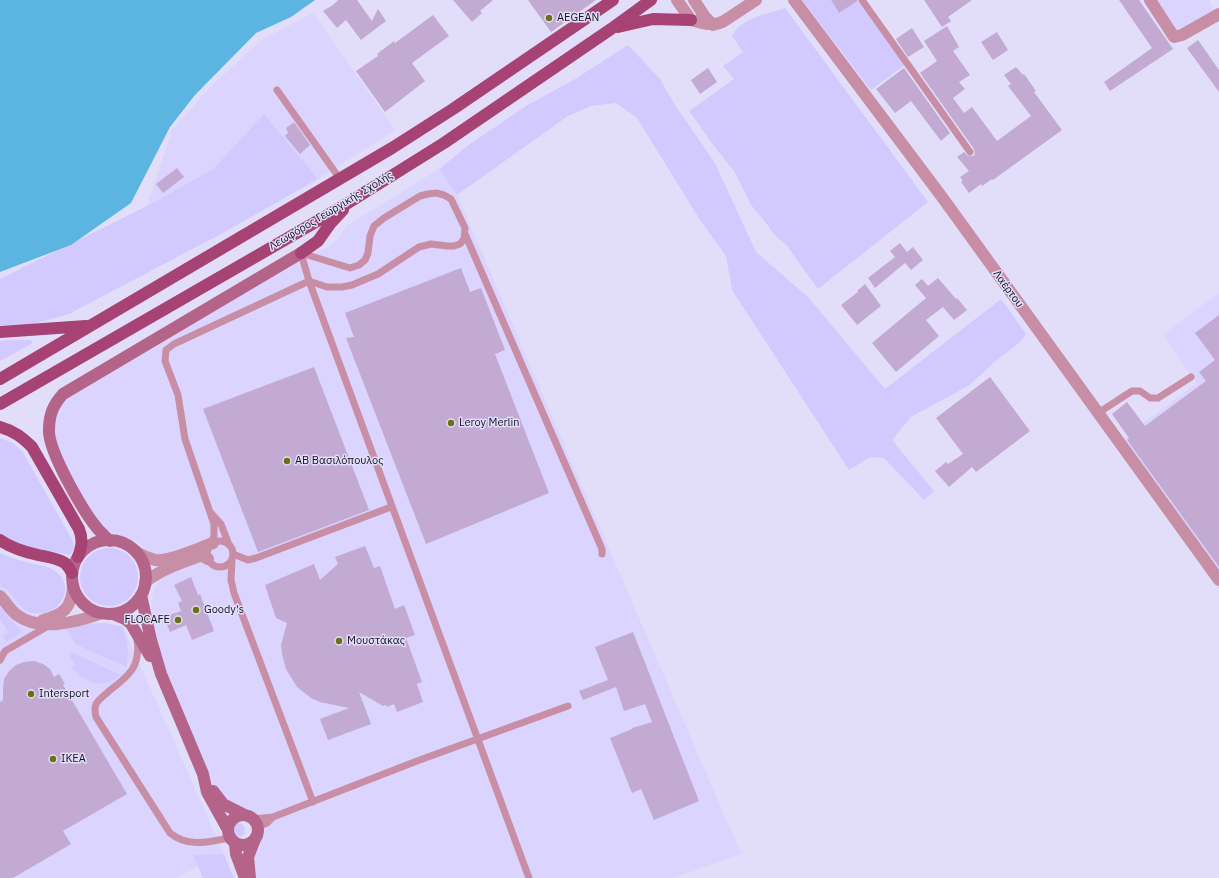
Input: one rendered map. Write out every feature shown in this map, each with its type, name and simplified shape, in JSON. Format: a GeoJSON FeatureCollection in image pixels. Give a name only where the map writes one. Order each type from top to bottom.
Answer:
{"type":"FeatureCollection","features":[{"type":"Feature","properties":{"kind":"main road","name":"Λεωφόρος Γεωργικής Σχολής"},"geometry":{"type":"LineString","coordinates":[[0,379],[392,148],[613,0]]}},
{"type":"Feature","properties":{"kind":"main road","name":"Λεωφόρος Γεωργικής Σχολής"},"geometry":{"type":"LineString","coordinates":[[0,404],[357,197],[444,143],[611,29],[650,0]]}},
{"type":"Feature","properties":{"kind":"main road"},"geometry":{"type":"LineString","coordinates":[[611,29],[653,20],[691,20]]}},
{"type":"Feature","properties":{"kind":"main road"},"geometry":{"type":"LineString","coordinates":[[301,254],[318,241],[338,215],[357,197]]}},
{"type":"Feature","properties":{"kind":"main road"},"geometry":{"type":"LineString","coordinates":[[0,332],[89,326]]}},
{"type":"Feature","properties":{"kind":"main road"},"geometry":{"type":"LineString","coordinates":[[0,428],[11,430],[22,437],[32,447],[79,529],[82,537],[82,546],[78,557]]}},
{"type":"Feature","properties":{"kind":"main road"},"geometry":{"type":"LineString","coordinates":[[0,540],[5,544],[28,553],[53,558],[64,562],[72,573]]}},
{"type":"Feature","properties":{"kind":"street"},"geometry":{"type":"LineString","coordinates":[[677,0],[691,20],[713,25],[724,22],[756,0]]}},
{"type":"Feature","properties":{"kind":"street"},"geometry":{"type":"LineString","coordinates":[[694,0],[705,17],[713,25]]}},
{"type":"Feature","properties":{"kind":"street","name":"Λαέρτου"},"geometry":{"type":"LineString","coordinates":[[794,0],[938,190],[1219,580]]}},
{"type":"Feature","properties":{"kind":"street"},"geometry":{"type":"LineString","coordinates":[[1150,0],[1174,37],[1182,35],[1219,14]]}},
{"type":"Feature","properties":{"kind":"street"},"geometry":{"type":"LineString","coordinates":[[110,541],[98,530],[88,517],[56,459],[51,446],[48,431],[54,404],[63,394],[301,254]]}},
{"type":"Feature","properties":{"kind":"street"},"geometry":{"type":"LineString","coordinates":[[36,622],[53,618],[66,610],[73,595],[72,573],[74,565],[84,550],[92,544],[101,541],[110,541],[124,544],[148,558],[157,560],[169,558],[211,544]]}},
{"type":"Feature","properties":{"kind":"street"},"geometry":{"type":"LineString","coordinates":[[0,596],[16,614],[25,620],[36,622],[60,624],[125,611],[134,604],[141,595],[145,582],[144,565],[135,551]]}},
{"type":"Feature","properties":{"kind":"street"},"geometry":{"type":"LineString","coordinates":[[145,582],[161,571],[175,565],[200,556],[208,559]]}},
{"type":"Feature","properties":{"kind":"street"},"geometry":{"type":"LineString","coordinates":[[73,586],[78,597],[87,607],[125,619],[131,624],[136,630],[161,674]]}},
{"type":"Feature","properties":{"kind":"street"},"geometry":{"type":"LineString","coordinates":[[141,595],[151,640],[161,674],[203,774],[223,804],[252,820],[258,832],[248,857],[250,878]]}},
{"type":"Feature","properties":{"kind":"street"},"geometry":{"type":"LineString","coordinates":[[203,774],[207,792],[231,837],[245,878]]}},
{"type":"Feature","properties":{"kind":"street"},"geometry":{"type":"LineString","coordinates":[[252,820],[235,817],[231,820],[231,837],[240,845],[248,845],[255,839]]}},
{"type":"Feature","properties":{"kind":"lane"},"geometry":{"type":"LineString","coordinates":[[862,0],[970,152]]}},
{"type":"Feature","properties":{"kind":"lane"},"geometry":{"type":"LineString","coordinates":[[277,90],[340,179]]}},
{"type":"Feature","properties":{"kind":"lane"},"geometry":{"type":"LineString","coordinates":[[301,254],[350,268],[359,265],[365,260],[368,253],[370,236],[374,226],[384,218],[420,196],[436,193],[451,199],[602,549],[602,554]]}},
{"type":"Feature","properties":{"kind":"lane"},"geometry":{"type":"LineString","coordinates":[[232,556],[226,565],[218,567],[213,566],[208,559],[208,548],[215,533],[211,514],[185,439],[178,395],[165,361],[166,350],[174,344],[309,281],[327,287],[352,285],[378,274],[419,247],[431,244],[454,246],[460,244],[464,239],[465,234]]}},
{"type":"Feature","properties":{"kind":"lane"},"geometry":{"type":"LineString","coordinates":[[301,254],[309,281],[391,507],[529,878]]}},
{"type":"Feature","properties":{"kind":"lane"},"geometry":{"type":"LineString","coordinates":[[1098,413],[1132,391],[1140,392],[1150,398],[1158,398],[1191,377]]}},
{"type":"Feature","properties":{"kind":"lane"},"geometry":{"type":"LineString","coordinates":[[232,556],[248,560],[256,558],[391,507]]}},
{"type":"Feature","properties":{"kind":"lane"},"geometry":{"type":"LineString","coordinates":[[211,514],[221,524],[228,545],[231,548],[231,580],[234,593],[313,802]]}},
{"type":"Feature","properties":{"kind":"lane"},"geometry":{"type":"LineString","coordinates":[[211,544],[221,542],[228,545]]}},
{"type":"Feature","properties":{"kind":"lane"},"geometry":{"type":"LineString","coordinates":[[0,660],[5,651],[53,624]]}},
{"type":"Feature","properties":{"kind":"lane"},"geometry":{"type":"LineString","coordinates":[[136,630],[138,659],[135,668],[123,681],[102,697],[96,704],[96,717],[170,833],[176,838],[191,843],[231,837]]}},
{"type":"Feature","properties":{"kind":"lane"},"geometry":{"type":"LineString","coordinates":[[252,820],[267,823],[273,817],[417,761],[568,706]]}},
{"type":"Feature","properties":{"kind":"shaded area"},"geometry":{"type":"Polygon","coordinates":[[[802,0],[861,0],[906,64],[871,90],[802,0]]]}},
{"type":"Feature","properties":{"kind":"shaded area"},"geometry":{"type":"Polygon","coordinates":[[[1142,0],[1209,0],[1215,12],[1169,39],[1142,0]]]}},
{"type":"Feature","properties":{"kind":"shaded area"},"geometry":{"type":"Polygon","coordinates":[[[785,8],[928,202],[818,289],[787,246],[773,233],[751,205],[734,171],[689,111],[734,79],[723,66],[743,52],[732,36],[736,30],[748,21],[785,8]]]}},
{"type":"Feature","properties":{"kind":"shaded area"},"geometry":{"type":"Polygon","coordinates":[[[313,13],[395,130],[318,179],[264,114],[213,169],[147,206],[172,130],[212,85],[263,39],[313,13]]]}},
{"type":"Feature","properties":{"kind":"shaded area"},"geometry":{"type":"Polygon","coordinates":[[[628,45],[660,79],[675,105],[715,163],[756,252],[808,297],[885,389],[1001,299],[1026,334],[1019,343],[993,363],[970,385],[911,417],[892,440],[934,491],[924,500],[884,458],[870,457],[849,470],[732,290],[726,256],[700,220],[637,118],[616,103],[591,106],[568,116],[457,195],[439,169],[470,144],[526,106],[575,79],[628,45]]]}},
{"type":"Feature","properties":{"kind":"shaded area"},"geometry":{"type":"Polygon","coordinates":[[[264,114],[318,179],[221,234],[69,314],[30,325],[0,325],[0,279],[147,206],[213,169],[264,114]]]}},
{"type":"Feature","properties":{"kind":"shaded area"},"geometry":{"type":"Polygon","coordinates":[[[439,169],[459,199],[741,854],[674,878],[253,878],[251,868],[263,830],[263,821],[249,809],[232,805],[218,795],[173,690],[155,641],[152,599],[154,588],[160,580],[168,575],[164,564],[137,542],[104,529],[92,517],[56,454],[51,411],[67,392],[293,262],[332,245],[348,225],[439,169]]]}},
{"type":"Feature","properties":{"kind":"shaded area"},"geometry":{"type":"Polygon","coordinates":[[[1219,293],[1219,573],[1122,439],[1197,383],[1163,335],[1219,293]]]}},
{"type":"Feature","properties":{"kind":"shaded area"},"geometry":{"type":"Polygon","coordinates":[[[31,340],[33,343],[0,361],[0,341],[31,340]]]}},
{"type":"Feature","properties":{"kind":"shaded area"},"geometry":{"type":"Polygon","coordinates":[[[0,438],[13,443],[22,451],[72,539],[74,548],[70,555],[25,545],[8,539],[0,534],[0,438]]]}},
{"type":"Feature","properties":{"kind":"shaded area"},"geometry":{"type":"Polygon","coordinates":[[[103,548],[115,548],[130,556],[138,571],[138,583],[130,598],[115,606],[103,606],[88,598],[80,583],[80,571],[88,556],[103,548]]]}},
{"type":"Feature","properties":{"kind":"shaded area"},"geometry":{"type":"Polygon","coordinates":[[[0,553],[23,561],[45,566],[55,571],[62,578],[65,586],[65,594],[62,601],[48,612],[39,614],[29,612],[20,606],[8,590],[0,585],[0,553]]]}},
{"type":"Feature","properties":{"kind":"shaded area"},"geometry":{"type":"Polygon","coordinates":[[[0,577],[28,612],[69,629],[87,624],[105,623],[123,627],[224,854],[176,878],[0,878],[0,577]]]}},
{"type":"Feature","properties":{"kind":"shaded area"},"geometry":{"type":"Polygon","coordinates":[[[0,607],[22,632],[6,642],[3,636],[8,632],[0,619],[0,607]]]}},
{"type":"Feature","properties":{"kind":"shaded area"},"geometry":{"type":"Polygon","coordinates":[[[105,623],[123,627],[128,647],[126,667],[75,644],[67,629],[87,624],[105,623]]]}},
{"type":"Feature","properties":{"kind":"shaded area"},"geometry":{"type":"Polygon","coordinates":[[[72,652],[121,675],[110,682],[99,684],[88,681],[79,676],[72,667],[75,665],[68,654],[72,652]]]}},
{"type":"Feature","properties":{"kind":"shaded area"},"geometry":{"type":"Polygon","coordinates":[[[235,823],[241,823],[245,827],[245,833],[241,837],[235,837],[231,833],[231,827],[235,823]]]}},
{"type":"Feature","properties":{"kind":"shaded area"},"geometry":{"type":"Polygon","coordinates":[[[224,854],[234,878],[203,878],[193,855],[224,854]]]}},
{"type":"Feature","properties":{"kind":"water"},"geometry":{"type":"Polygon","coordinates":[[[0,0],[315,0],[291,17],[256,33],[195,95],[170,127],[131,203],[71,245],[0,272],[0,0]]]}},
{"type":"Feature","properties":{"kind":"building"},"geometry":{"type":"Polygon","coordinates":[[[338,0],[357,0],[372,21],[378,9],[386,21],[361,40],[346,20],[337,28],[323,11],[338,0]]]}},
{"type":"Feature","properties":{"kind":"building"},"geometry":{"type":"Polygon","coordinates":[[[453,0],[493,0],[480,11],[482,13],[472,22],[453,0]]]}},
{"type":"Feature","properties":{"kind":"building"},"geometry":{"type":"Polygon","coordinates":[[[528,0],[596,0],[551,32],[528,0]]]}},
{"type":"Feature","properties":{"kind":"building"},"geometry":{"type":"Polygon","coordinates":[[[831,0],[857,0],[857,1],[839,13],[831,0]]]}},
{"type":"Feature","properties":{"kind":"building"},"geometry":{"type":"Polygon","coordinates":[[[924,0],[972,0],[948,17],[951,21],[942,27],[924,0]]]}},
{"type":"Feature","properties":{"kind":"building"},"geometry":{"type":"Polygon","coordinates":[[[1119,0],[1139,0],[1173,49],[1110,91],[1104,82],[1152,48],[1119,0]]]}},
{"type":"Feature","properties":{"kind":"building"},"geometry":{"type":"Polygon","coordinates":[[[433,15],[449,36],[412,63],[425,81],[385,112],[356,71],[378,56],[377,54],[394,41],[395,43],[433,15]]]}},
{"type":"Feature","properties":{"kind":"building"},"geometry":{"type":"Polygon","coordinates":[[[947,26],[959,47],[953,51],[970,75],[959,82],[965,89],[953,98],[964,113],[972,107],[997,141],[1031,116],[1008,86],[1011,84],[1004,75],[1016,67],[1023,75],[1024,74],[1036,91],[1034,92],[1062,130],[993,180],[992,179],[982,186],[981,184],[969,193],[961,182],[963,181],[960,177],[969,171],[957,157],[964,152],[968,156],[973,156],[975,154],[974,149],[920,73],[937,61],[924,41],[947,26]]]}},
{"type":"Feature","properties":{"kind":"building"},"geometry":{"type":"Polygon","coordinates":[[[912,28],[924,47],[908,57],[896,39],[912,28]]]}},
{"type":"Feature","properties":{"kind":"building"},"geometry":{"type":"Polygon","coordinates":[[[997,32],[1008,50],[993,60],[981,42],[997,32]]]}},
{"type":"Feature","properties":{"kind":"building"},"geometry":{"type":"Polygon","coordinates":[[[1198,40],[1219,70],[1219,92],[1187,48],[1198,40]]]}},
{"type":"Feature","properties":{"kind":"building"},"geometry":{"type":"Polygon","coordinates":[[[708,68],[717,82],[700,94],[691,80],[708,68]]]}},
{"type":"Feature","properties":{"kind":"building"},"geometry":{"type":"Polygon","coordinates":[[[904,68],[950,133],[941,141],[911,101],[895,113],[876,89],[904,68]]]}},
{"type":"Feature","properties":{"kind":"building"},"geometry":{"type":"Polygon","coordinates":[[[294,122],[310,145],[300,154],[285,136],[288,133],[286,128],[294,122]]]}},
{"type":"Feature","properties":{"kind":"building"},"geometry":{"type":"Polygon","coordinates":[[[177,168],[184,177],[163,193],[156,184],[177,168]]]}},
{"type":"Feature","properties":{"kind":"building"},"geometry":{"type":"Polygon","coordinates":[[[900,243],[907,252],[913,247],[923,260],[911,270],[905,263],[875,288],[868,278],[895,257],[890,251],[900,243]]]}},
{"type":"Feature","properties":{"kind":"building","name":"Leroy Merlin"},"geometry":{"type":"Polygon","coordinates":[[[461,268],[470,292],[481,288],[505,350],[495,354],[549,493],[426,544],[346,338],[354,337],[345,313],[461,268]]]}},
{"type":"Feature","properties":{"kind":"building"},"geometry":{"type":"Polygon","coordinates":[[[938,278],[967,310],[954,320],[943,307],[926,320],[939,336],[896,372],[872,343],[926,298],[915,285],[922,279],[928,286],[938,278]]]}},
{"type":"Feature","properties":{"kind":"building"},"geometry":{"type":"Polygon","coordinates":[[[865,284],[881,306],[857,325],[841,305],[858,292],[857,291],[865,284]]]}},
{"type":"Feature","properties":{"kind":"building"},"geometry":{"type":"Polygon","coordinates":[[[1219,315],[1219,567],[1127,440],[1129,438],[1112,414],[1127,402],[1145,426],[1206,381],[1199,372],[1215,360],[1195,333],[1219,315]]]}},
{"type":"Feature","properties":{"kind":"building","name":"ΑΒ Βασιλόπουλος"},"geometry":{"type":"Polygon","coordinates":[[[314,367],[369,510],[258,552],[203,409],[314,367]]]}},
{"type":"Feature","properties":{"kind":"building"},"geometry":{"type":"Polygon","coordinates":[[[990,377],[1030,431],[976,472],[972,467],[949,487],[935,471],[946,462],[948,464],[963,454],[936,418],[990,377]]]}},
{"type":"Feature","properties":{"kind":"building"},"geometry":{"type":"Polygon","coordinates":[[[365,546],[374,568],[380,566],[395,609],[404,605],[415,635],[406,638],[422,682],[417,684],[423,702],[397,712],[394,704],[387,707],[386,705],[383,706],[359,692],[371,724],[328,740],[320,719],[349,708],[320,702],[311,698],[297,687],[286,669],[282,654],[281,645],[287,623],[276,618],[265,585],[314,564],[320,580],[338,564],[335,557],[365,546]]]}},
{"type":"Feature","properties":{"kind":"building"},"geometry":{"type":"Polygon","coordinates":[[[191,577],[198,595],[200,594],[214,631],[192,640],[186,625],[170,632],[164,617],[181,611],[178,603],[182,601],[174,585],[191,577]]]}},
{"type":"Feature","properties":{"kind":"building"},"geometry":{"type":"Polygon","coordinates":[[[633,632],[699,801],[654,820],[641,789],[632,793],[610,738],[632,728],[652,722],[645,704],[624,711],[616,687],[583,700],[579,691],[608,680],[595,647],[633,632]]]}},
{"type":"Feature","properties":{"kind":"building","name":"ΙΚΕΑ"},"geometry":{"type":"Polygon","coordinates":[[[34,661],[43,664],[50,669],[54,677],[59,674],[65,684],[63,685],[127,794],[63,831],[71,844],[13,878],[0,878],[0,702],[3,700],[4,679],[9,671],[16,665],[34,661]]]}},
{"type":"Feature","properties":{"kind":"place","name":"AEGEAN"},"geometry":{"type":"Point","coordinates":[549,18]}},
{"type":"Feature","properties":{"kind":"place","name":"Leroy Merlin"},"geometry":{"type":"Point","coordinates":[451,423]}},
{"type":"Feature","properties":{"kind":"place","name":"ΑΒ Βασιλόπουλος"},"geometry":{"type":"Point","coordinates":[287,461]}},
{"type":"Feature","properties":{"kind":"place","name":"Goody's"},"geometry":{"type":"Point","coordinates":[196,610]}},
{"type":"Feature","properties":{"kind":"place","name":"FLOCAFE"},"geometry":{"type":"Point","coordinates":[178,620]}},
{"type":"Feature","properties":{"kind":"place","name":"Μουστάκας"},"geometry":{"type":"Point","coordinates":[339,641]}},
{"type":"Feature","properties":{"kind":"place","name":"Intersport"},"geometry":{"type":"Point","coordinates":[31,694]}},
{"type":"Feature","properties":{"kind":"place","name":"ΙΚΕΑ"},"geometry":{"type":"Point","coordinates":[53,759]}}]}
